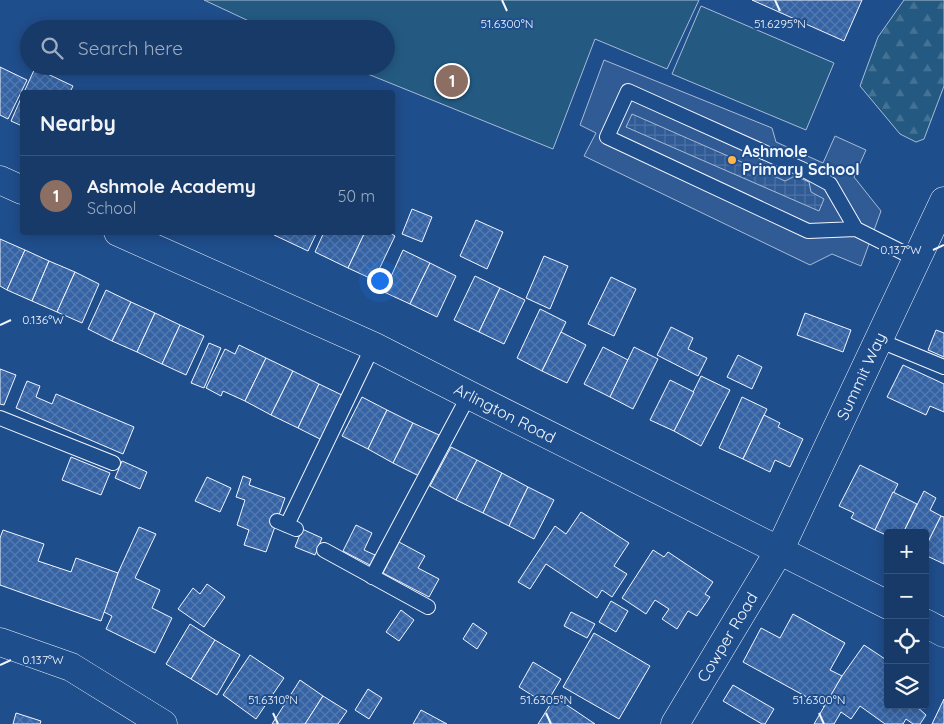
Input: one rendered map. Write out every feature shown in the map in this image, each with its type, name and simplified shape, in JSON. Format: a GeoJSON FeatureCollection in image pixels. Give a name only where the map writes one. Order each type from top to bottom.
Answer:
{"type":"FeatureCollection","features":[{"type":"Feature","properties":{"kind":"street"},"geometry":{"type":"LineString","coordinates":[[0,180],[20,189]]}},
{"type":"Feature","properties":{"kind":"street","name":"Summit Way"},"geometry":{"type":"LineString","coordinates":[[779,551],[944,201]]}},
{"type":"Feature","properties":{"kind":"street","name":"Arlington Road"},"geometry":{"type":"LineString","coordinates":[[125,235],[373,346],[884,603]]}},
{"type":"Feature","properties":{"kind":"street","name":"Cowper Road"},"geometry":{"type":"LineString","coordinates":[[675,724],[779,551]]}},
{"type":"Feature","properties":{"kind":"street"},"geometry":{"type":"LineString","coordinates":[[929,625],[944,633]]}},
{"type":"Feature","properties":{"kind":"street"},"geometry":{"type":"LineString","coordinates":[[0,642],[71,667],[163,724]]}},
{"type":"Feature","properties":{"kind":"lane"},"geometry":{"type":"LineString","coordinates":[[856,229],[830,184],[806,171],[628,91],[608,137],[808,231],[856,229],[916,259]]}},
{"type":"Feature","properties":{"kind":"lane"},"geometry":{"type":"LineString","coordinates":[[878,340],[944,367]]}},
{"type":"Feature","properties":{"kind":"lane"},"geometry":{"type":"LineString","coordinates":[[286,525],[373,346]]}},
{"type":"Feature","properties":{"kind":"lane"},"geometry":{"type":"LineString","coordinates":[[372,577],[469,395]]}},
{"type":"Feature","properties":{"kind":"lane"},"geometry":{"type":"LineString","coordinates":[[0,418],[113,463]]}},
{"type":"Feature","properties":{"kind":"lane"},"geometry":{"type":"LineString","coordinates":[[324,550],[428,607]]}},
{"type":"Feature","properties":{"kind":"green space"},"geometry":{"type":"Polygon","coordinates":[[[204,0],[699,0],[667,69],[595,39],[553,149],[370,75],[395,75],[395,20],[247,20],[204,0]]]}},
{"type":"Feature","properties":{"kind":"green space"},"geometry":{"type":"Polygon","coordinates":[[[904,0],[944,0],[944,86],[924,139],[916,142],[900,134],[860,86],[878,37],[904,0]]]}},
{"type":"Feature","properties":{"kind":"green space"},"geometry":{"type":"Polygon","coordinates":[[[701,6],[834,63],[806,130],[672,74],[701,6]]]}},
{"type":"Feature","properties":{"kind":"shaded area"},"geometry":{"type":"Polygon","coordinates":[[[604,60],[772,128],[776,142],[823,163],[835,136],[866,150],[854,177],[881,211],[861,266],[832,254],[810,265],[584,156],[596,133],[580,125],[604,60]]]}},
{"type":"Feature","properties":{"kind":"shaded area"},"geometry":{"type":"Polygon","coordinates":[[[632,114],[785,181],[795,176],[809,182],[811,192],[824,199],[819,211],[626,127],[632,114]]]}},
{"type":"Feature","properties":{"kind":"building"},"geometry":{"type":"Polygon","coordinates":[[[752,0],[862,0],[844,41],[752,0]]]}},
{"type":"Feature","properties":{"kind":"building"},"geometry":{"type":"Polygon","coordinates":[[[0,67],[27,80],[22,90],[20,90],[20,94],[8,119],[0,115],[0,67]]]}},
{"type":"Feature","properties":{"kind":"building"},"geometry":{"type":"Polygon","coordinates":[[[32,75],[50,75],[73,86],[71,90],[25,90],[32,75]]]}},
{"type":"Feature","properties":{"kind":"building"},"geometry":{"type":"Polygon","coordinates":[[[20,101],[20,125],[11,121],[20,101]]]}},
{"type":"Feature","properties":{"kind":"building"},"geometry":{"type":"Polygon","coordinates":[[[412,209],[432,217],[422,242],[402,234],[412,209]]]}},
{"type":"Feature","properties":{"kind":"building"},"geometry":{"type":"Polygon","coordinates":[[[476,220],[503,232],[487,269],[460,256],[476,220]]]}},
{"type":"Feature","properties":{"kind":"building"},"geometry":{"type":"Polygon","coordinates":[[[274,235],[316,235],[308,251],[274,235]]]}},
{"type":"Feature","properties":{"kind":"building"},"geometry":{"type":"Polygon","coordinates":[[[323,235],[364,235],[348,268],[315,252],[323,235]]]}},
{"type":"Feature","properties":{"kind":"building"},"geometry":{"type":"Polygon","coordinates":[[[364,235],[395,236],[374,280],[348,268],[364,235]]]}},
{"type":"Feature","properties":{"kind":"building"},"geometry":{"type":"Polygon","coordinates":[[[0,239],[25,250],[7,290],[0,286],[0,239]]]}},
{"type":"Feature","properties":{"kind":"building"},"geometry":{"type":"Polygon","coordinates":[[[25,250],[49,261],[32,301],[7,290],[25,250]]]}},
{"type":"Feature","properties":{"kind":"building"},"geometry":{"type":"Polygon","coordinates":[[[403,250],[430,263],[410,304],[384,292],[403,250]]]}},
{"type":"Feature","properties":{"kind":"building"},"geometry":{"type":"Polygon","coordinates":[[[544,256],[568,266],[550,309],[526,298],[544,256]]]}},
{"type":"Feature","properties":{"kind":"building"},"geometry":{"type":"Polygon","coordinates":[[[49,261],[75,272],[57,312],[32,301],[49,261]]]}},
{"type":"Feature","properties":{"kind":"building"},"geometry":{"type":"Polygon","coordinates":[[[430,263],[456,276],[437,317],[410,304],[430,263]]]}},
{"type":"Feature","properties":{"kind":"building"},"geometry":{"type":"Polygon","coordinates":[[[75,272],[99,284],[82,323],[57,312],[75,272]]]}},
{"type":"Feature","properties":{"kind":"building"},"geometry":{"type":"Polygon","coordinates":[[[475,276],[500,288],[479,332],[454,320],[475,276]]]}},
{"type":"Feature","properties":{"kind":"building"},"geometry":{"type":"Polygon","coordinates":[[[611,277],[636,289],[614,336],[588,324],[611,277]]]}},
{"type":"Feature","properties":{"kind":"building"},"geometry":{"type":"Polygon","coordinates":[[[500,288],[525,300],[504,344],[479,332],[500,288]]]}},
{"type":"Feature","properties":{"kind":"building"},"geometry":{"type":"Polygon","coordinates":[[[106,290],[131,302],[112,341],[88,329],[106,290]]]}},
{"type":"Feature","properties":{"kind":"building"},"geometry":{"type":"Polygon","coordinates":[[[131,302],[155,313],[137,352],[112,341],[131,302]]]}},
{"type":"Feature","properties":{"kind":"building"},"geometry":{"type":"Polygon","coordinates":[[[540,309],[566,322],[542,371],[517,358],[540,309]]]}},
{"type":"Feature","properties":{"kind":"building"},"geometry":{"type":"Polygon","coordinates":[[[155,313],[180,325],[162,364],[137,352],[155,313]]]}},
{"type":"Feature","properties":{"kind":"building"},"geometry":{"type":"Polygon","coordinates":[[[805,313],[851,330],[843,352],[797,335],[805,313]]]}},
{"type":"Feature","properties":{"kind":"building"},"geometry":{"type":"Polygon","coordinates":[[[180,325],[204,336],[186,375],[162,364],[180,325]]]}},
{"type":"Feature","properties":{"kind":"building"},"geometry":{"type":"Polygon","coordinates":[[[671,327],[693,338],[688,349],[707,358],[698,376],[657,355],[671,327]]]}},
{"type":"Feature","properties":{"kind":"building"},"geometry":{"type":"Polygon","coordinates":[[[936,330],[944,333],[944,357],[928,350],[936,330]]]}},
{"type":"Feature","properties":{"kind":"building"},"geometry":{"type":"Polygon","coordinates":[[[561,332],[586,345],[567,383],[542,371],[561,332]]]}},
{"type":"Feature","properties":{"kind":"building"},"geometry":{"type":"Polygon","coordinates":[[[209,343],[221,348],[204,388],[191,383],[209,343]]]}},
{"type":"Feature","properties":{"kind":"building"},"geometry":{"type":"Polygon","coordinates":[[[239,345],[266,358],[245,401],[223,391],[221,396],[206,388],[225,349],[235,354],[239,345]]]}},
{"type":"Feature","properties":{"kind":"building"},"geometry":{"type":"Polygon","coordinates":[[[603,347],[628,360],[610,397],[584,384],[603,347]]]}},
{"type":"Feature","properties":{"kind":"building"},"geometry":{"type":"Polygon","coordinates":[[[634,347],[658,359],[633,409],[610,397],[634,347]]]}},
{"type":"Feature","properties":{"kind":"building"},"geometry":{"type":"Polygon","coordinates":[[[738,355],[762,367],[752,389],[727,377],[738,355]]]}},
{"type":"Feature","properties":{"kind":"building"},"geometry":{"type":"Polygon","coordinates":[[[266,358],[293,371],[271,415],[245,401],[266,358]]]}},
{"type":"Feature","properties":{"kind":"building"},"geometry":{"type":"Polygon","coordinates":[[[903,365],[944,384],[944,412],[930,406],[926,415],[887,397],[903,365]]]}},
{"type":"Feature","properties":{"kind":"building"},"geometry":{"type":"Polygon","coordinates":[[[0,369],[16,375],[4,405],[0,404],[0,369]]]}},
{"type":"Feature","properties":{"kind":"building"},"geometry":{"type":"Polygon","coordinates":[[[293,371],[319,384],[298,428],[271,415],[293,371]]]}},
{"type":"Feature","properties":{"kind":"building"},"geometry":{"type":"Polygon","coordinates":[[[701,376],[730,390],[701,446],[674,431],[701,376]]]}},
{"type":"Feature","properties":{"kind":"building"},"geometry":{"type":"Polygon","coordinates":[[[670,380],[694,392],[674,431],[650,420],[670,380]]]}},
{"type":"Feature","properties":{"kind":"building"},"geometry":{"type":"Polygon","coordinates":[[[27,381],[40,386],[36,397],[52,404],[56,394],[134,427],[123,454],[16,408],[27,381]]]}},
{"type":"Feature","properties":{"kind":"building"},"geometry":{"type":"Polygon","coordinates":[[[319,384],[346,397],[324,441],[298,428],[319,384]]]}},
{"type":"Feature","properties":{"kind":"building"},"geometry":{"type":"Polygon","coordinates":[[[362,397],[387,410],[368,449],[342,436],[362,397]]]}},
{"type":"Feature","properties":{"kind":"building"},"geometry":{"type":"Polygon","coordinates":[[[742,397],[767,409],[743,459],[719,448],[742,397]]]}},
{"type":"Feature","properties":{"kind":"building"},"geometry":{"type":"Polygon","coordinates":[[[387,410],[413,423],[393,463],[368,449],[387,410]]]}},
{"type":"Feature","properties":{"kind":"building"},"geometry":{"type":"Polygon","coordinates":[[[764,415],[780,423],[778,427],[803,439],[790,467],[775,460],[770,472],[743,459],[764,415]]]}},
{"type":"Feature","properties":{"kind":"building"},"geometry":{"type":"Polygon","coordinates":[[[413,423],[439,435],[419,476],[393,463],[413,423]]]}},
{"type":"Feature","properties":{"kind":"building"},"geometry":{"type":"Polygon","coordinates":[[[451,447],[477,460],[456,500],[430,486],[451,447]]]}},
{"type":"Feature","properties":{"kind":"building"},"geometry":{"type":"Polygon","coordinates":[[[71,457],[110,473],[101,495],[62,480],[71,457]]]}},
{"type":"Feature","properties":{"kind":"building"},"geometry":{"type":"Polygon","coordinates":[[[477,460],[502,473],[483,513],[456,500],[477,460]]]}},
{"type":"Feature","properties":{"kind":"building"},"geometry":{"type":"Polygon","coordinates":[[[122,461],[147,472],[140,489],[115,478],[122,461]]]}},
{"type":"Feature","properties":{"kind":"building"},"geometry":{"type":"Polygon","coordinates":[[[860,465],[898,484],[875,530],[851,518],[854,513],[839,506],[860,465]]]}},
{"type":"Feature","properties":{"kind":"building"},"geometry":{"type":"Polygon","coordinates":[[[502,473],[528,487],[509,526],[483,513],[502,473]]]}},
{"type":"Feature","properties":{"kind":"building"},"geometry":{"type":"Polygon","coordinates":[[[243,476],[251,479],[249,485],[285,498],[266,552],[244,545],[249,530],[237,525],[245,500],[236,497],[243,476]]]}},
{"type":"Feature","properties":{"kind":"building"},"geometry":{"type":"Polygon","coordinates":[[[207,477],[231,488],[220,512],[195,501],[207,477]]]}},
{"type":"Feature","properties":{"kind":"building"},"geometry":{"type":"Polygon","coordinates":[[[528,487],[554,500],[534,539],[509,526],[528,487]]]}},
{"type":"Feature","properties":{"kind":"building"},"geometry":{"type":"Polygon","coordinates":[[[924,491],[936,498],[930,510],[941,516],[929,540],[929,529],[905,529],[924,491]]]}},
{"type":"Feature","properties":{"kind":"building"},"geometry":{"type":"Polygon","coordinates":[[[893,492],[917,504],[905,529],[884,529],[884,534],[875,530],[893,492]]]}},
{"type":"Feature","properties":{"kind":"building"},"geometry":{"type":"Polygon","coordinates":[[[581,512],[629,543],[614,566],[627,574],[612,597],[602,590],[597,598],[546,564],[530,589],[518,582],[555,526],[566,534],[581,512]]]}},
{"type":"Feature","properties":{"kind":"building"},"geometry":{"type":"Polygon","coordinates":[[[941,516],[944,517],[944,564],[929,557],[929,540],[941,516]]]}},
{"type":"Feature","properties":{"kind":"building"},"geometry":{"type":"Polygon","coordinates":[[[356,525],[372,533],[364,550],[375,555],[370,565],[343,551],[356,525]]]}},
{"type":"Feature","properties":{"kind":"building"},"geometry":{"type":"Polygon","coordinates":[[[139,527],[156,534],[135,578],[160,590],[152,608],[172,618],[155,653],[106,629],[112,616],[104,612],[118,573],[139,527]]]}},
{"type":"Feature","properties":{"kind":"building"},"geometry":{"type":"Polygon","coordinates":[[[302,529],[322,538],[315,555],[295,547],[302,529]]]}},
{"type":"Feature","properties":{"kind":"building"},"geometry":{"type":"Polygon","coordinates":[[[3,530],[44,544],[38,561],[71,572],[76,558],[118,573],[101,621],[0,585],[0,538],[3,530]]]}},
{"type":"Feature","properties":{"kind":"building"},"geometry":{"type":"Polygon","coordinates":[[[399,542],[425,556],[418,568],[439,579],[429,597],[383,573],[399,542]]]}},
{"type":"Feature","properties":{"kind":"building"},"geometry":{"type":"Polygon","coordinates":[[[653,550],[664,557],[668,552],[713,582],[705,594],[710,597],[697,616],[688,611],[677,629],[662,619],[669,609],[655,600],[646,614],[622,598],[653,550]]]}},
{"type":"Feature","properties":{"kind":"building"},"geometry":{"type":"Polygon","coordinates":[[[207,584],[225,597],[204,627],[178,609],[193,588],[200,594],[207,584]]]}},
{"type":"Feature","properties":{"kind":"building"},"geometry":{"type":"Polygon","coordinates":[[[611,601],[628,611],[616,632],[599,622],[611,601]]]}},
{"type":"Feature","properties":{"kind":"building"},"geometry":{"type":"Polygon","coordinates":[[[401,610],[414,620],[399,641],[386,632],[401,610]]]}},
{"type":"Feature","properties":{"kind":"building"},"geometry":{"type":"Polygon","coordinates":[[[571,612],[595,624],[587,638],[564,626],[571,612]]]}},
{"type":"Feature","properties":{"kind":"building"},"geometry":{"type":"Polygon","coordinates":[[[793,614],[845,643],[830,670],[842,676],[825,707],[743,662],[761,628],[780,638],[793,614]]]}},
{"type":"Feature","properties":{"kind":"building"},"geometry":{"type":"Polygon","coordinates":[[[473,623],[487,633],[477,649],[463,639],[473,623]]]}},
{"type":"Feature","properties":{"kind":"building"},"geometry":{"type":"Polygon","coordinates":[[[190,624],[215,640],[191,679],[166,664],[190,624]]]}},
{"type":"Feature","properties":{"kind":"building"},"geometry":{"type":"Polygon","coordinates":[[[594,633],[650,666],[619,719],[563,687],[594,633]]]}},
{"type":"Feature","properties":{"kind":"building"},"geometry":{"type":"Polygon","coordinates":[[[215,640],[240,655],[217,695],[191,679],[215,640]]]}},
{"type":"Feature","properties":{"kind":"building"},"geometry":{"type":"Polygon","coordinates":[[[864,645],[884,658],[884,709],[919,709],[926,715],[920,724],[913,724],[906,719],[903,724],[885,724],[860,706],[851,719],[841,712],[834,724],[814,724],[842,676],[864,645]]]}},
{"type":"Feature","properties":{"kind":"building"},"geometry":{"type":"Polygon","coordinates":[[[250,655],[284,678],[256,719],[223,695],[250,655]]]}},
{"type":"Feature","properties":{"kind":"building"},"geometry":{"type":"Polygon","coordinates":[[[533,662],[561,679],[546,704],[519,687],[533,662]]]}},
{"type":"Feature","properties":{"kind":"building"},"geometry":{"type":"Polygon","coordinates":[[[300,680],[323,696],[305,724],[272,724],[300,680]]]}},
{"type":"Feature","properties":{"kind":"building"},"geometry":{"type":"Polygon","coordinates":[[[733,685],[774,709],[765,724],[723,701],[733,685]]]}},
{"type":"Feature","properties":{"kind":"building"},"geometry":{"type":"Polygon","coordinates":[[[368,689],[382,698],[369,719],[355,710],[368,689]]]}},
{"type":"Feature","properties":{"kind":"building"},"geometry":{"type":"Polygon","coordinates":[[[323,696],[347,711],[338,724],[305,724],[323,696]]]}},
{"type":"Feature","properties":{"kind":"building"},"geometry":{"type":"Polygon","coordinates":[[[555,697],[595,724],[538,724],[555,697]]]}},
{"type":"Feature","properties":{"kind":"building"},"geometry":{"type":"Polygon","coordinates":[[[944,699],[944,724],[932,724],[944,699]]]}},
{"type":"Feature","properties":{"kind":"building"},"geometry":{"type":"Polygon","coordinates":[[[421,710],[447,724],[413,724],[421,710]]]}},
{"type":"Feature","properties":{"kind":"building"},"geometry":{"type":"Polygon","coordinates":[[[16,713],[41,721],[40,724],[13,724],[16,713]]]}},
{"type":"Feature","properties":{"kind":"place","name":"Ashmole Academy"},"geometry":{"type":"Point","coordinates":[452,81]}},
{"type":"Feature","properties":{"kind":"place","name":"Ashmole Primary School"},"geometry":{"type":"Point","coordinates":[732,160]}}]}
